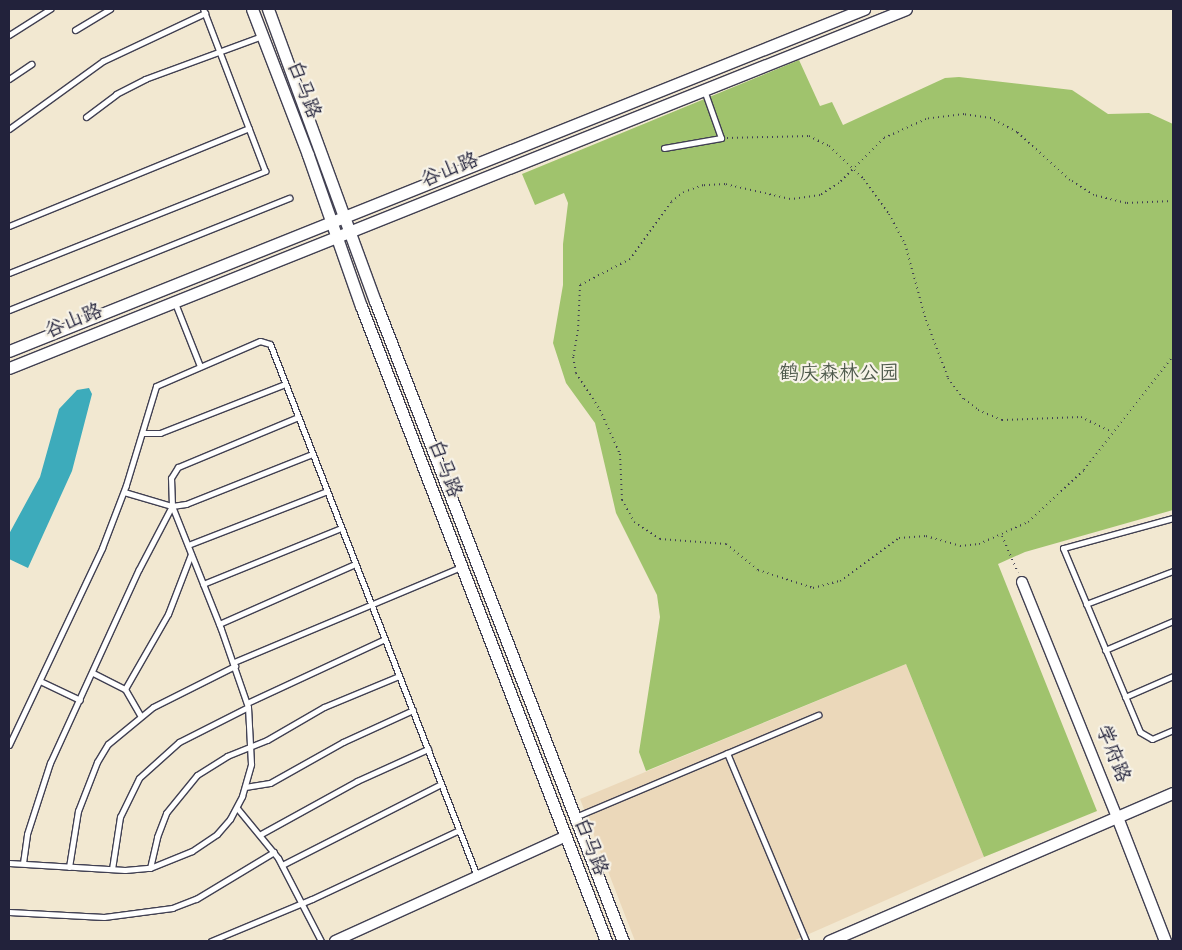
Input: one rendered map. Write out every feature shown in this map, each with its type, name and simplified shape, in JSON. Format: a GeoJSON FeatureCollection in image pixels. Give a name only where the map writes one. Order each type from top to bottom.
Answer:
{"type":"FeatureCollection","features":[{"type":"Feature","properties":{"kind":"street","name":"白马路"},"geometry":{"type":"LineString","coordinates":[[252,9],[462,567],[606,941]]}},
{"type":"Feature","properties":{"kind":"street","name":"白马路"},"geometry":{"type":"LineString","coordinates":[[268,9],[351,232],[623,941]]}},
{"type":"Feature","properties":{"kind":"street","name":"谷山路"},"geometry":{"type":"LineString","coordinates":[[9,351],[864,9]]}},
{"type":"Feature","properties":{"kind":"street","name":"谷山路"},"geometry":{"type":"LineString","coordinates":[[9,368],[906,9]]}},
{"type":"Feature","properties":{"kind":"street","name":"学府路"},"geometry":{"type":"LineString","coordinates":[[1022,582],[1117,817],[1164,941]]}},
{"type":"Feature","properties":{"kind":"street"},"geometry":{"type":"LineString","coordinates":[[829,941],[1173,793]]}},
{"type":"Feature","properties":{"kind":"street"},"geometry":{"type":"LineString","coordinates":[[335,941],[566,836]]}},
{"type":"Feature","properties":{"kind":"lane"},"geometry":{"type":"LineString","coordinates":[[9,35],[50,9]]}},
{"type":"Feature","properties":{"kind":"lane"},"geometry":{"type":"LineString","coordinates":[[76,30],[110,9]]}},
{"type":"Feature","properties":{"kind":"lane"},"geometry":{"type":"LineString","coordinates":[[9,128],[103,61],[204,11],[265,171],[9,274]]}},
{"type":"Feature","properties":{"kind":"lane"},"geometry":{"type":"LineString","coordinates":[[86,117],[130,87],[262,36]]}},
{"type":"Feature","properties":{"kind":"lane"},"geometry":{"type":"LineString","coordinates":[[9,79],[31,64]]}},
{"type":"Feature","properties":{"kind":"lane"},"geometry":{"type":"LineString","coordinates":[[664,148],[721,138],[704,90]]}},
{"type":"Feature","properties":{"kind":"lane"},"geometry":{"type":"LineString","coordinates":[[9,226],[248,128]]}},
{"type":"Feature","properties":{"kind":"lane"},"geometry":{"type":"LineString","coordinates":[[9,310],[289,198]]}},
{"type":"Feature","properties":{"kind":"lane"},"geometry":{"type":"LineString","coordinates":[[174,302],[200,366]]}},
{"type":"Feature","properties":{"kind":"lane"},"geometry":{"type":"LineString","coordinates":[[9,745],[98,557],[124,492],[156,386],[260,341],[270,344],[477,876]]}},
{"type":"Feature","properties":{"kind":"lane"},"geometry":{"type":"LineString","coordinates":[[143,433],[160,433],[285,384]]}},
{"type":"Feature","properties":{"kind":"lane"},"geometry":{"type":"LineString","coordinates":[[9,862],[112,869],[150,868],[174,861],[205,843],[224,827],[237,808],[251,764],[252,745],[248,705],[204,584],[172,506],[170,478],[178,467],[298,417]]}},
{"type":"Feature","properties":{"kind":"lane"},"geometry":{"type":"LineString","coordinates":[[124,492],[172,506],[186,504],[312,454]]}},
{"type":"Feature","properties":{"kind":"lane"},"geometry":{"type":"LineString","coordinates":[[188,546],[327,491]]}},
{"type":"Feature","properties":{"kind":"lane"},"geometry":{"type":"LineString","coordinates":[[23,864],[27,834],[50,763],[93,673],[139,569],[172,506]]}},
{"type":"Feature","properties":{"kind":"lane"},"geometry":{"type":"LineString","coordinates":[[1173,518],[1063,548],[1138,729],[1144,736],[1152,739],[1173,730]]}},
{"type":"Feature","properties":{"kind":"lane"},"geometry":{"type":"LineString","coordinates":[[204,584],[341,528]]}},
{"type":"Feature","properties":{"kind":"lane"},"geometry":{"type":"LineString","coordinates":[[125,689],[168,614],[191,553]]}},
{"type":"Feature","properties":{"kind":"lane"},"geometry":{"type":"LineString","coordinates":[[219,624],[355,564]]}},
{"type":"Feature","properties":{"kind":"lane"},"geometry":{"type":"LineString","coordinates":[[69,867],[78,811],[97,762],[108,744],[140,716],[234,664],[370,602],[462,567]]}},
{"type":"Feature","properties":{"kind":"lane"},"geometry":{"type":"LineString","coordinates":[[1086,604],[1173,571]]}},
{"type":"Feature","properties":{"kind":"lane"},"geometry":{"type":"LineString","coordinates":[[1105,650],[1173,621]]}},
{"type":"Feature","properties":{"kind":"lane"},"geometry":{"type":"LineString","coordinates":[[112,869],[122,808],[143,773],[179,742],[248,705],[385,640]]}},
{"type":"Feature","properties":{"kind":"lane"},"geometry":{"type":"LineString","coordinates":[[93,673],[125,689],[140,716]]}},
{"type":"Feature","properties":{"kind":"lane"},"geometry":{"type":"LineString","coordinates":[[150,868],[161,825],[180,792],[212,764],[267,740],[324,707],[399,676]]}},
{"type":"Feature","properties":{"kind":"lane"},"geometry":{"type":"LineString","coordinates":[[1125,697],[1173,676]]}},
{"type":"Feature","properties":{"kind":"lane"},"geometry":{"type":"LineString","coordinates":[[40,681],[80,700]]}},
{"type":"Feature","properties":{"kind":"lane"},"geometry":{"type":"LineString","coordinates":[[245,787],[270,783],[343,742],[413,710]]}},
{"type":"Feature","properties":{"kind":"lane"},"geometry":{"type":"LineString","coordinates":[[575,817],[818,715]]}},
{"type":"Feature","properties":{"kind":"lane"},"geometry":{"type":"LineString","coordinates":[[261,834],[357,781],[428,749]]}},
{"type":"Feature","properties":{"kind":"lane"},"geometry":{"type":"LineString","coordinates":[[727,753],[806,941]]}},
{"type":"Feature","properties":{"kind":"lane"},"geometry":{"type":"LineString","coordinates":[[282,866],[441,784]]}},
{"type":"Feature","properties":{"kind":"lane"},"geometry":{"type":"LineString","coordinates":[[237,808],[261,834],[274,852],[321,941]]}},
{"type":"Feature","properties":{"kind":"lane"},"geometry":{"type":"LineString","coordinates":[[211,941],[302,902],[459,830]]}},
{"type":"Feature","properties":{"kind":"lane"},"geometry":{"type":"LineString","coordinates":[[9,912],[104,917],[172,908],[196,899],[274,852]]}},
{"type":"Feature","properties":{"kind":"path"},"geometry":{"type":"LineString","coordinates":[[1173,202],[1126,202],[1094,195],[1070,180],[1017,132],[991,118],[973,115],[940,116],[902,127],[880,141],[827,192],[800,199],[733,184],[703,184],[690,188],[671,202],[630,260],[580,285],[574,367],[600,410],[620,454],[624,506],[634,522],[660,538],[717,541],[732,548],[758,570],[813,588],[840,581],[899,538],[926,536],[966,546],[1002,536],[1032,519],[1063,492],[1173,356]]}},
{"type":"Feature","properties":{"kind":"path"},"geometry":{"type":"LineString","coordinates":[[721,138],[809,136],[829,146],[852,168],[878,198],[905,244],[926,320],[948,378],[964,399],[993,418],[1010,420],[1074,416],[1094,421],[1112,432]]}},
{"type":"Feature","properties":{"kind":"path"},"geometry":{"type":"LineString","coordinates":[[1002,536],[1022,582]]}},
{"type":"Feature","properties":{"kind":"shaded area"},"geometry":{"type":"Polygon","coordinates":[[[906,664],[984,857],[793,941],[635,941],[580,799],[906,664]]]}},
{"type":"Feature","properties":{"kind":"green space","name":"鹤庆森林公园"},"geometry":{"type":"Polygon","coordinates":[[[799,60],[820,106],[832,102],[843,125],[945,78],[959,77],[1072,90],[1108,114],[1149,113],[1173,124],[1173,510],[1025,552],[998,564],[1097,811],[984,857],[906,664],[646,771],[639,752],[660,617],[657,595],[616,513],[595,423],[566,383],[553,343],[563,285],[563,244],[568,203],[564,193],[535,205],[522,174],[799,60]]]}},
{"type":"Feature","properties":{"kind":"water"},"geometry":{"type":"Polygon","coordinates":[[[89,388],[92,394],[72,471],[28,568],[9,559],[9,534],[40,477],[59,409],[77,390],[89,388]]]}}]}
